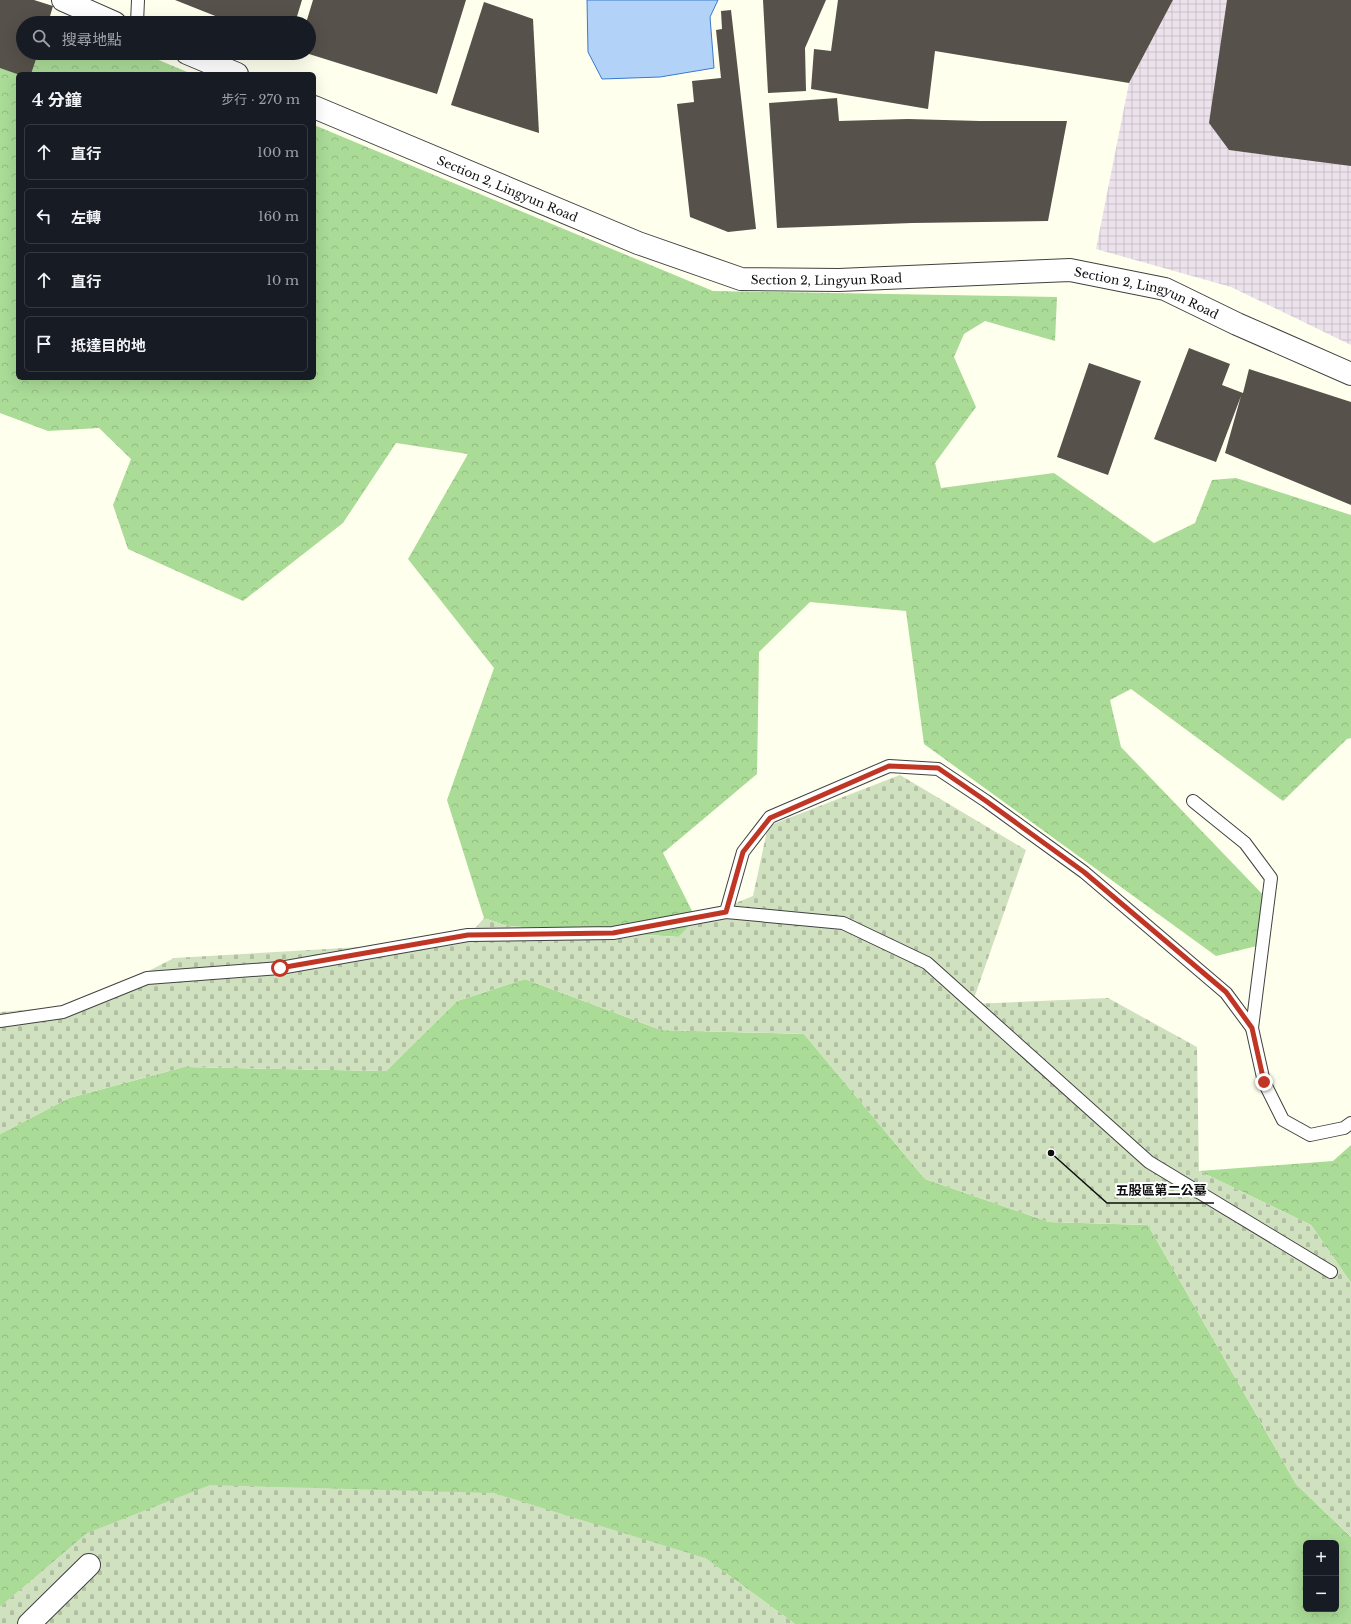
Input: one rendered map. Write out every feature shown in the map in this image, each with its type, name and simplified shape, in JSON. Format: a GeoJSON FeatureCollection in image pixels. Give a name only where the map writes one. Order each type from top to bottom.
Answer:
{"type":"FeatureCollection","features":[{"type":"Feature","properties":{"kind":"street"},"geometry":{"type":"LineString","coordinates":[[63,0],[86,6],[103,16]]}},
{"type":"Feature","properties":{"kind":"street"},"geometry":{"type":"LineString","coordinates":[[204,60],[232,72]]}},
{"type":"Feature","properties":{"kind":"street","name":"Section 2, Lingyun Road"},"geometry":{"type":"LineString","coordinates":[[316,108],[638,243],[741,278],[839,280],[1070,270],[1165,289],[1237,324],[1351,374]]}},
{"type":"Feature","properties":{"kind":"street"},"geometry":{"type":"LineString","coordinates":[[29,1624],[89,1566]]}},
{"type":"Feature","properties":{"kind":"lane"},"geometry":{"type":"LineString","coordinates":[[137,16],[138,0]]}},
{"type":"Feature","properties":{"kind":"lane"},"geometry":{"type":"LineString","coordinates":[[726,912],[743,852],[770,818],[889,766],[938,768],[1084,872],[1226,992],[1252,1028]]}},
{"type":"Feature","properties":{"kind":"lane"},"geometry":{"type":"LineString","coordinates":[[1193,801],[1244,843],[1272,878],[1252,1028],[1264,1082],[1283,1120],[1310,1135],[1344,1128],[1351,1123]]}},
{"type":"Feature","properties":{"kind":"lane"},"geometry":{"type":"LineString","coordinates":[[0,1021],[63,1012],[147,978],[280,968],[468,935],[613,933],[726,912],[843,923],[927,963],[1149,1162],[1331,1272]]}},
{"type":"Feature","properties":{"kind":"shaded area"},"geometry":{"type":"Polygon","coordinates":[[[1173,0],[1351,0],[1351,345],[1231,287],[1096,249],[1129,83],[1173,0]]]}},
{"type":"Feature","properties":{"kind":"green space"},"geometry":{"type":"Polygon","coordinates":[[[0,45],[16,51],[16,60],[159,60],[187,72],[16,72],[16,380],[316,380],[316,126],[713,291],[1057,297],[1055,341],[985,321],[964,334],[954,357],[976,407],[935,463],[941,488],[1054,473],[1154,543],[1195,523],[1212,480],[1236,478],[1351,515],[1351,738],[1347,739],[1283,801],[1131,689],[1110,700],[1121,747],[1268,900],[1261,945],[1216,956],[924,744],[906,611],[810,602],[759,652],[757,774],[663,853],[696,919],[679,937],[507,926],[484,918],[447,800],[494,668],[408,559],[468,454],[396,443],[343,523],[243,601],[128,549],[113,505],[131,459],[99,428],[48,431],[0,413],[0,45]]]}},
{"type":"Feature","properties":{"kind":"green space"},"geometry":{"type":"Polygon","coordinates":[[[900,775],[1026,850],[972,1004],[1108,998],[1197,1047],[1199,1171],[1311,1225],[1351,1283],[1351,1537],[1296,1484],[1148,1225],[1049,1222],[925,1179],[804,1034],[661,1030],[525,979],[457,1001],[386,1071],[184,1067],[69,1098],[0,1134],[0,1012],[82,1005],[174,958],[464,941],[484,918],[507,926],[678,937],[696,919],[753,896],[768,826],[900,775]]]}},
{"type":"Feature","properties":{"kind":"green space"},"geometry":{"type":"Polygon","coordinates":[[[525,979],[661,1030],[804,1034],[925,1179],[1049,1222],[1148,1225],[1296,1484],[1351,1537],[1351,1624],[795,1624],[705,1558],[88,1533],[0,1607],[0,1134],[69,1098],[184,1067],[386,1071],[457,1001],[525,979]]]}},
{"type":"Feature","properties":{"kind":"green space"},"geometry":{"type":"Polygon","coordinates":[[[1351,1145],[1351,1283],[1311,1225],[1199,1171],[1333,1161],[1351,1145]]]}},
{"type":"Feature","properties":{"kind":"green space"},"geometry":{"type":"Polygon","coordinates":[[[210,1485],[494,1493],[705,1558],[795,1624],[0,1624],[0,1607],[87,1533],[210,1485]]]}},
{"type":"Feature","properties":{"kind":"water"},"geometry":{"type":"Polygon","coordinates":[[[587,0],[718,0],[710,17],[714,68],[660,77],[602,79],[588,52],[587,0]]]}},
{"type":"Feature","properties":{"kind":"building"},"geometry":{"type":"Polygon","coordinates":[[[0,0],[34,0],[53,6],[50,16],[16,16],[16,60],[36,60],[32,72],[16,72],[16,74],[0,68],[0,0]]]}},
{"type":"Feature","properties":{"kind":"building"},"geometry":{"type":"Polygon","coordinates":[[[175,0],[302,0],[297,16],[215,16],[175,0]]]}},
{"type":"Feature","properties":{"kind":"building"},"geometry":{"type":"Polygon","coordinates":[[[313,0],[466,0],[437,94],[316,56],[316,16],[308,16],[313,0]]]}},
{"type":"Feature","properties":{"kind":"building"},"geometry":{"type":"Polygon","coordinates":[[[763,0],[826,0],[805,48],[806,91],[768,93],[763,0]]]}},
{"type":"Feature","properties":{"kind":"building"},"geometry":{"type":"Polygon","coordinates":[[[838,0],[1173,0],[1129,83],[935,51],[928,109],[811,89],[814,49],[831,51],[838,0]]]}},
{"type":"Feature","properties":{"kind":"building"},"geometry":{"type":"Polygon","coordinates":[[[1227,0],[1351,0],[1351,166],[1229,150],[1209,123],[1227,0]]]}},
{"type":"Feature","properties":{"kind":"building"},"geometry":{"type":"Polygon","coordinates":[[[484,2],[533,19],[539,133],[451,105],[484,2]]]}},
{"type":"Feature","properties":{"kind":"building"},"geometry":{"type":"Polygon","coordinates":[[[731,10],[756,229],[728,232],[690,217],[677,104],[694,102],[692,81],[721,78],[716,30],[722,29],[721,11],[731,10]]]}},
{"type":"Feature","properties":{"kind":"building"},"geometry":{"type":"Polygon","coordinates":[[[837,98],[839,121],[908,119],[1067,121],[1048,221],[912,223],[777,228],[769,103],[837,98]]]}},
{"type":"Feature","properties":{"kind":"building"},"geometry":{"type":"Polygon","coordinates":[[[1189,348],[1230,364],[1222,385],[1243,393],[1249,369],[1351,402],[1351,505],[1225,453],[1241,396],[1216,462],[1154,439],[1189,348]]]}},
{"type":"Feature","properties":{"kind":"building"},"geometry":{"type":"Polygon","coordinates":[[[1089,363],[1141,381],[1108,475],[1057,457],[1089,363]]]}},
{"type":"Feature","properties":{"kind":"place","name":"五股區第二公墓"},"geometry":{"type":"Point","coordinates":[1051,1153]}},
{"type":"Feature","properties":{"kind":"route"},"geometry":{"type":"LineString","coordinates":[[280,968],[468,935],[613,933],[726,912],[743,852],[770,818],[889,766],[938,768],[1084,872],[1226,992],[1252,1028],[1264,1082]]}}]}
